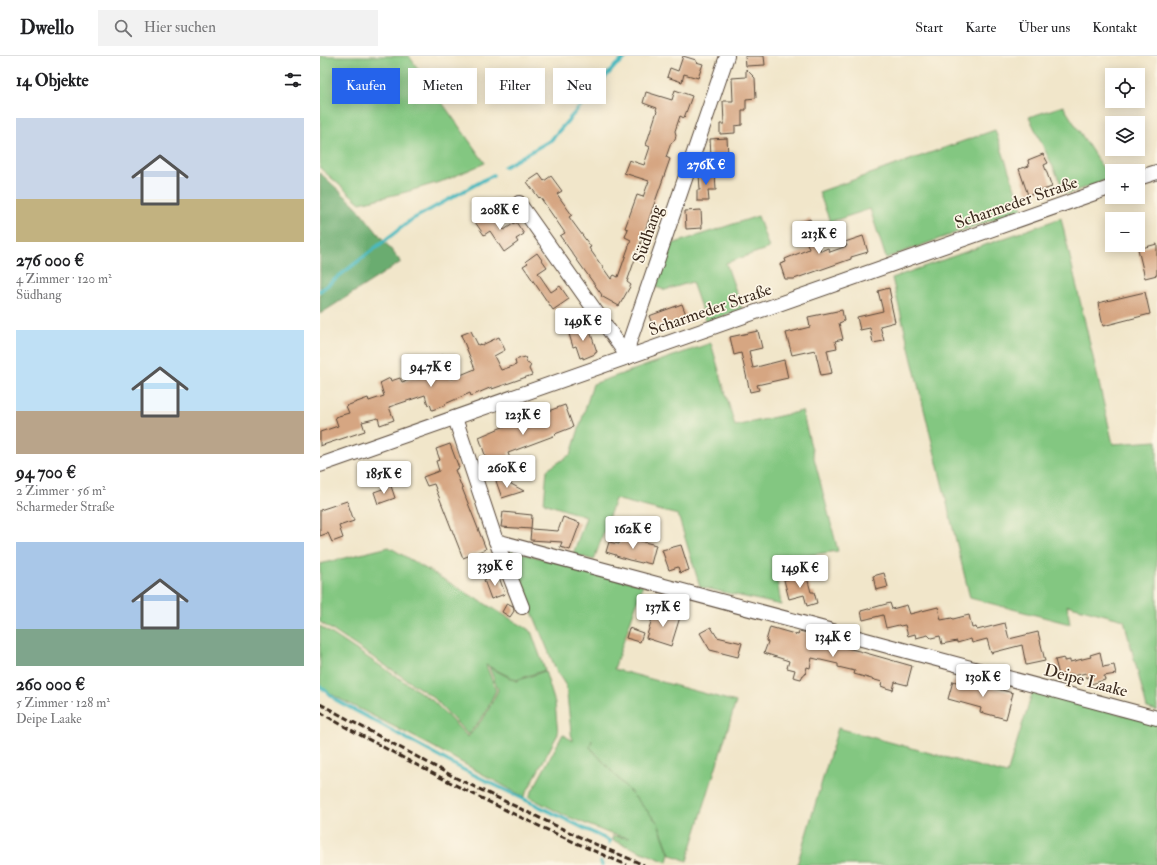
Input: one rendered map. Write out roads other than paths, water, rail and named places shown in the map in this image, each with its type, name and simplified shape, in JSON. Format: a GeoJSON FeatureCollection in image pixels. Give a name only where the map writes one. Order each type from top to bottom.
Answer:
{"type":"FeatureCollection","features":[{"type":"Feature","properties":{"kind":"street","name":"Südhang"},"geometry":{"type":"LineString","coordinates":[[628,357],[631,336],[727,56]]}},
{"type":"Feature","properties":{"kind":"street"},"geometry":{"type":"LineString","coordinates":[[1145,176],[1157,172]]}},
{"type":"Feature","properties":{"kind":"street","name":"Scharmeder Straße"},"geometry":{"type":"LineString","coordinates":[[320,465],[1105,190]]}},
{"type":"Feature","properties":{"kind":"street"},"geometry":{"type":"LineString","coordinates":[[519,203],[628,357]]}},
{"type":"Feature","properties":{"kind":"street"},"geometry":{"type":"LineString","coordinates":[[455,418],[496,541],[522,607]]}},
{"type":"Feature","properties":{"kind":"street","name":"Deipe Laake"},"geometry":{"type":"LineString","coordinates":[[496,541],[1157,718]]}},
{"type":"Feature","properties":{"kind":"waterway"},"geometry":{"type":"LineString","coordinates":[[504,167],[551,140],[616,65],[628,56]]}},
{"type":"Feature","properties":{"kind":"waterway"},"geometry":{"type":"LineString","coordinates":[[320,291],[411,220],[493,175]]}},
{"type":"Feature","properties":{"kind":"waterway"},"geometry":{"type":"LineString","coordinates":[[320,686],[336,700],[464,770],[610,841],[609,843]]}},
{"type":"Feature","properties":{"kind":"railway"},"geometry":{"type":"LineString","coordinates":[[320,704],[456,778],[588,841],[644,865]]}},
{"type":"Feature","properties":{"kind":"railway"},"geometry":{"type":"LineString","coordinates":[[320,712],[411,762],[491,803],[545,829],[627,865]]}}]}
